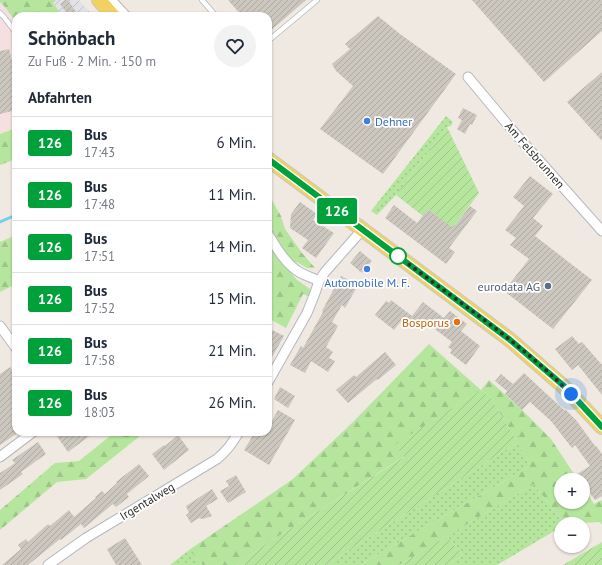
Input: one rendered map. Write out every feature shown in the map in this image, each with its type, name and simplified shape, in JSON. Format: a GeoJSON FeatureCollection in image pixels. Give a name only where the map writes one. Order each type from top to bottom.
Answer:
{"type":"FeatureCollection","features":[{"type":"Feature","properties":{"kind":"main road"},"geometry":{"type":"LineString","coordinates":[[100,0],[110,12]]}},
{"type":"Feature","properties":{"kind":"main road"},"geometry":{"type":"LineString","coordinates":[[272,163],[509,339],[564,386],[602,427]]}},
{"type":"Feature","properties":{"kind":"street"},"geometry":{"type":"LineString","coordinates":[[111,0],[122,12]]}},
{"type":"Feature","properties":{"kind":"street","name":"Am Felsbrunnen"},"geometry":{"type":"LineString","coordinates":[[468,77],[513,131],[602,231]]}},
{"type":"Feature","properties":{"kind":"street"},"geometry":{"type":"LineString","coordinates":[[272,375],[307,313],[319,281],[325,272],[362,230]]}},
{"type":"Feature","properties":{"kind":"street"},"geometry":{"type":"LineString","coordinates":[[272,240],[280,253],[295,270],[319,281]]}},
{"type":"Feature","properties":{"kind":"street"},"geometry":{"type":"LineString","coordinates":[[0,326],[12,342]]}},
{"type":"Feature","properties":{"kind":"street"},"geometry":{"type":"LineString","coordinates":[[0,456],[28,436]]}},
{"type":"Feature","properties":{"kind":"street","name":"Irgentalweg"},"geometry":{"type":"LineString","coordinates":[[48,565],[86,538],[226,452],[237,436]]}},
{"type":"Feature","properties":{"kind":"lane"},"geometry":{"type":"LineString","coordinates":[[202,0],[212,12]]}},
{"type":"Feature","properties":{"kind":"lane"},"geometry":{"type":"LineString","coordinates":[[272,38],[317,0]]}},
{"type":"Feature","properties":{"kind":"lane"},"geometry":{"type":"LineString","coordinates":[[0,13],[12,28]]}},
{"type":"Feature","properties":{"kind":"shaded area"},"geometry":{"type":"Polygon","coordinates":[[[56,0],[79,0],[90,12],[60,12],[53,2],[56,0]]]}},
{"type":"Feature","properties":{"kind":"shaded area"},"geometry":{"type":"Polygon","coordinates":[[[0,2],[12,17],[12,130],[0,134],[0,2]]]}},
{"type":"Feature","properties":{"kind":"green space"},"geometry":{"type":"Polygon","coordinates":[[[0,0],[56,0],[53,3],[60,12],[12,12],[12,17],[0,0]]]}},
{"type":"Feature","properties":{"kind":"green space"},"geometry":{"type":"Polygon","coordinates":[[[446,116],[453,122],[451,126],[447,127],[396,195],[377,215],[371,211],[446,116]]]}},
{"type":"Feature","properties":{"kind":"green space"},"geometry":{"type":"Polygon","coordinates":[[[447,127],[479,193],[452,229],[428,209],[423,216],[396,195],[447,127]]]}},
{"type":"Feature","properties":{"kind":"green space"},"geometry":{"type":"Polygon","coordinates":[[[12,130],[12,160],[0,165],[0,134],[12,130]]]}},
{"type":"Feature","properties":{"kind":"green space"},"geometry":{"type":"Polygon","coordinates":[[[272,200],[281,216],[285,229],[315,268],[307,268],[297,262],[289,271],[297,280],[310,289],[311,293],[310,297],[303,294],[286,328],[272,320],[272,200]]]}},
{"type":"Feature","properties":{"kind":"green space"},"geometry":{"type":"Polygon","coordinates":[[[12,237],[12,286],[0,292],[0,242],[12,237]]]}},
{"type":"Feature","properties":{"kind":"green space"},"geometry":{"type":"Polygon","coordinates":[[[429,344],[481,390],[396,444],[405,456],[263,546],[237,565],[203,565],[189,550],[293,479],[353,422],[429,344]]]}},
{"type":"Feature","properties":{"kind":"green space"},"geometry":{"type":"Polygon","coordinates":[[[489,380],[551,439],[573,473],[554,473],[554,509],[590,509],[590,498],[594,504],[602,500],[602,525],[600,522],[590,523],[590,517],[559,517],[534,484],[399,565],[360,565],[530,466],[518,442],[490,397],[481,390],[489,380]]]}},
{"type":"Feature","properties":{"kind":"green space"},"geometry":{"type":"Polygon","coordinates":[[[481,390],[490,397],[518,442],[326,565],[237,565],[263,546],[404,457],[395,444],[481,390]]]}},
{"type":"Feature","properties":{"kind":"green space"},"geometry":{"type":"Polygon","coordinates":[[[110,436],[140,436],[86,479],[57,482],[0,530],[0,510],[55,463],[79,461],[110,436]]]}},
{"type":"Feature","properties":{"kind":"green space"},"geometry":{"type":"Polygon","coordinates":[[[518,442],[530,466],[360,565],[326,565],[518,442]]]}},
{"type":"Feature","properties":{"kind":"green space"},"geometry":{"type":"Polygon","coordinates":[[[534,484],[559,517],[554,517],[554,531],[497,565],[447,565],[463,555],[447,536],[534,484]]]}},
{"type":"Feature","properties":{"kind":"green space"},"geometry":{"type":"Polygon","coordinates":[[[447,536],[463,555],[447,565],[399,565],[447,536]]]}},
{"type":"Feature","properties":{"kind":"green space"},"geometry":{"type":"Polygon","coordinates":[[[602,542],[602,565],[563,565],[583,553],[590,553],[590,549],[602,542]]]}},
{"type":"Feature","properties":{"kind":"green space"},"geometry":{"type":"Polygon","coordinates":[[[189,550],[203,565],[170,565],[189,550]]]}},
{"type":"Feature","properties":{"kind":"building"},"geometry":{"type":"Polygon","coordinates":[[[65,0],[68,0],[76,12],[66,12],[60,4],[65,0]]]}},
{"type":"Feature","properties":{"kind":"building"},"geometry":{"type":"Polygon","coordinates":[[[228,0],[306,0],[272,30],[272,12],[238,12],[228,0]]]}},
{"type":"Feature","properties":{"kind":"building"},"geometry":{"type":"Polygon","coordinates":[[[472,0],[602,0],[602,31],[544,82],[472,0]]]}},
{"type":"Feature","properties":{"kind":"building"},"geometry":{"type":"Polygon","coordinates":[[[378,16],[400,34],[456,74],[383,174],[320,129],[353,86],[336,71],[332,64],[350,49],[345,44],[378,16]]]}},
{"type":"Feature","properties":{"kind":"building"},"geometry":{"type":"Polygon","coordinates":[[[9,49],[12,61],[12,111],[0,114],[0,51],[9,49]]]}},
{"type":"Feature","properties":{"kind":"building"},"geometry":{"type":"Polygon","coordinates":[[[602,72],[602,141],[567,102],[602,72]]]}},
{"type":"Feature","properties":{"kind":"building"},"geometry":{"type":"Polygon","coordinates":[[[463,108],[477,115],[465,134],[457,129],[462,120],[458,118],[463,108]]]}},
{"type":"Feature","properties":{"kind":"building","name":"eurodata AG"},"geometry":{"type":"Polygon","coordinates":[[[530,176],[553,194],[533,218],[543,226],[535,236],[592,280],[553,329],[504,291],[529,259],[510,245],[516,238],[505,230],[524,206],[513,197],[530,176]]]}},
{"type":"Feature","properties":{"kind":"building"},"geometry":{"type":"Polygon","coordinates":[[[300,202],[317,214],[313,220],[334,233],[316,258],[302,248],[308,240],[290,228],[291,214],[300,202]]]}},
{"type":"Feature","properties":{"kind":"building"},"geometry":{"type":"Polygon","coordinates":[[[394,205],[417,223],[428,209],[453,228],[470,206],[477,211],[449,248],[455,252],[446,264],[385,218],[394,205]]]}},
{"type":"Feature","properties":{"kind":"building"},"geometry":{"type":"Polygon","coordinates":[[[360,251],[372,261],[362,273],[350,263],[360,251]]]}},
{"type":"Feature","properties":{"kind":"building"},"geometry":{"type":"Polygon","coordinates":[[[341,276],[358,285],[345,308],[342,305],[332,322],[338,326],[326,347],[333,352],[329,358],[335,361],[328,372],[311,361],[305,373],[290,365],[301,346],[303,348],[341,276]]]}},
{"type":"Feature","properties":{"kind":"building"},"geometry":{"type":"Polygon","coordinates":[[[391,300],[412,316],[423,302],[444,318],[450,311],[467,324],[461,331],[480,346],[466,365],[450,353],[452,350],[448,347],[452,342],[428,324],[425,328],[414,320],[409,326],[401,321],[394,330],[375,315],[386,301],[389,303],[391,300]]]}},
{"type":"Feature","properties":{"kind":"building"},"geometry":{"type":"Polygon","coordinates":[[[272,330],[284,336],[272,357],[272,330]]]}},
{"type":"Feature","properties":{"kind":"building"},"geometry":{"type":"Polygon","coordinates":[[[572,336],[579,344],[582,342],[602,365],[602,395],[578,365],[572,370],[555,349],[572,336]]]}},
{"type":"Feature","properties":{"kind":"building"},"geometry":{"type":"Polygon","coordinates":[[[385,352],[396,365],[348,403],[336,390],[354,375],[356,377],[385,352]]]}},
{"type":"Feature","properties":{"kind":"building"},"geometry":{"type":"Polygon","coordinates":[[[10,367],[12,370],[13,436],[0,445],[0,374],[10,367]]]}},
{"type":"Feature","properties":{"kind":"building"},"geometry":{"type":"Polygon","coordinates":[[[524,373],[576,420],[602,454],[602,496],[595,500],[590,493],[590,473],[579,473],[590,466],[575,445],[572,448],[551,421],[530,402],[522,410],[505,394],[507,391],[495,381],[501,374],[513,384],[524,373]]]}},
{"type":"Feature","properties":{"kind":"building"},"geometry":{"type":"Polygon","coordinates":[[[280,387],[295,396],[288,408],[274,399],[280,387]]]}},
{"type":"Feature","properties":{"kind":"building"},"geometry":{"type":"Polygon","coordinates":[[[278,410],[295,420],[269,465],[244,450],[253,436],[272,436],[272,421],[278,410]]]}},
{"type":"Feature","properties":{"kind":"building"},"geometry":{"type":"Polygon","coordinates":[[[57,436],[90,436],[68,452],[57,436]]]}},
{"type":"Feature","properties":{"kind":"building"},"geometry":{"type":"Polygon","coordinates":[[[179,436],[189,450],[164,470],[152,454],[164,445],[165,446],[179,436]]]}},
{"type":"Feature","properties":{"kind":"building"},"geometry":{"type":"Polygon","coordinates":[[[38,442],[46,454],[21,472],[23,474],[0,490],[0,473],[15,463],[12,460],[38,442]]]}},
{"type":"Feature","properties":{"kind":"building"},"geometry":{"type":"Polygon","coordinates":[[[139,464],[149,476],[127,494],[129,497],[116,507],[113,504],[84,528],[81,524],[28,565],[2,565],[21,549],[18,545],[26,539],[28,542],[48,524],[50,526],[69,510],[74,517],[102,491],[105,494],[117,483],[116,482],[139,464]]]}},
{"type":"Feature","properties":{"kind":"building"},"geometry":{"type":"Polygon","coordinates":[[[236,475],[246,492],[228,503],[220,491],[229,486],[226,481],[236,475]]]}},
{"type":"Feature","properties":{"kind":"building"},"geometry":{"type":"Polygon","coordinates":[[[212,489],[218,499],[206,506],[212,516],[203,519],[199,518],[191,523],[186,515],[189,513],[186,506],[212,489]]]}},
{"type":"Feature","properties":{"kind":"building"},"geometry":{"type":"Polygon","coordinates":[[[125,538],[142,565],[116,565],[107,549],[125,538]]]}},
{"type":"Feature","properties":{"kind":"waterway"},"geometry":{"type":"LineString","coordinates":[[0,222],[12,217]]}},
{"type":"Feature","properties":{"kind":"bus line","name":"126"},"geometry":{"type":"LineString","coordinates":[[272,162],[509,339],[564,386],[602,427]]}},
{"type":"Feature","properties":{"kind":"place","name":"Dehner"},"geometry":{"type":"Point","coordinates":[367,121]}},
{"type":"Feature","properties":{"kind":"place","name":"Automobile M. F."},"geometry":{"type":"Point","coordinates":[367,269]}},
{"type":"Feature","properties":{"kind":"place","name":"eurodata AG"},"geometry":{"type":"Point","coordinates":[548,286]}},
{"type":"Feature","properties":{"kind":"place","name":"Bosporus"},"geometry":{"type":"Point","coordinates":[457,322]}},
{"type":"Feature","properties":{"kind":"route"},"geometry":{"type":"LineString","coordinates":[[398,256],[395,254],[509,339],[564,386],[571,394]]}}]}
